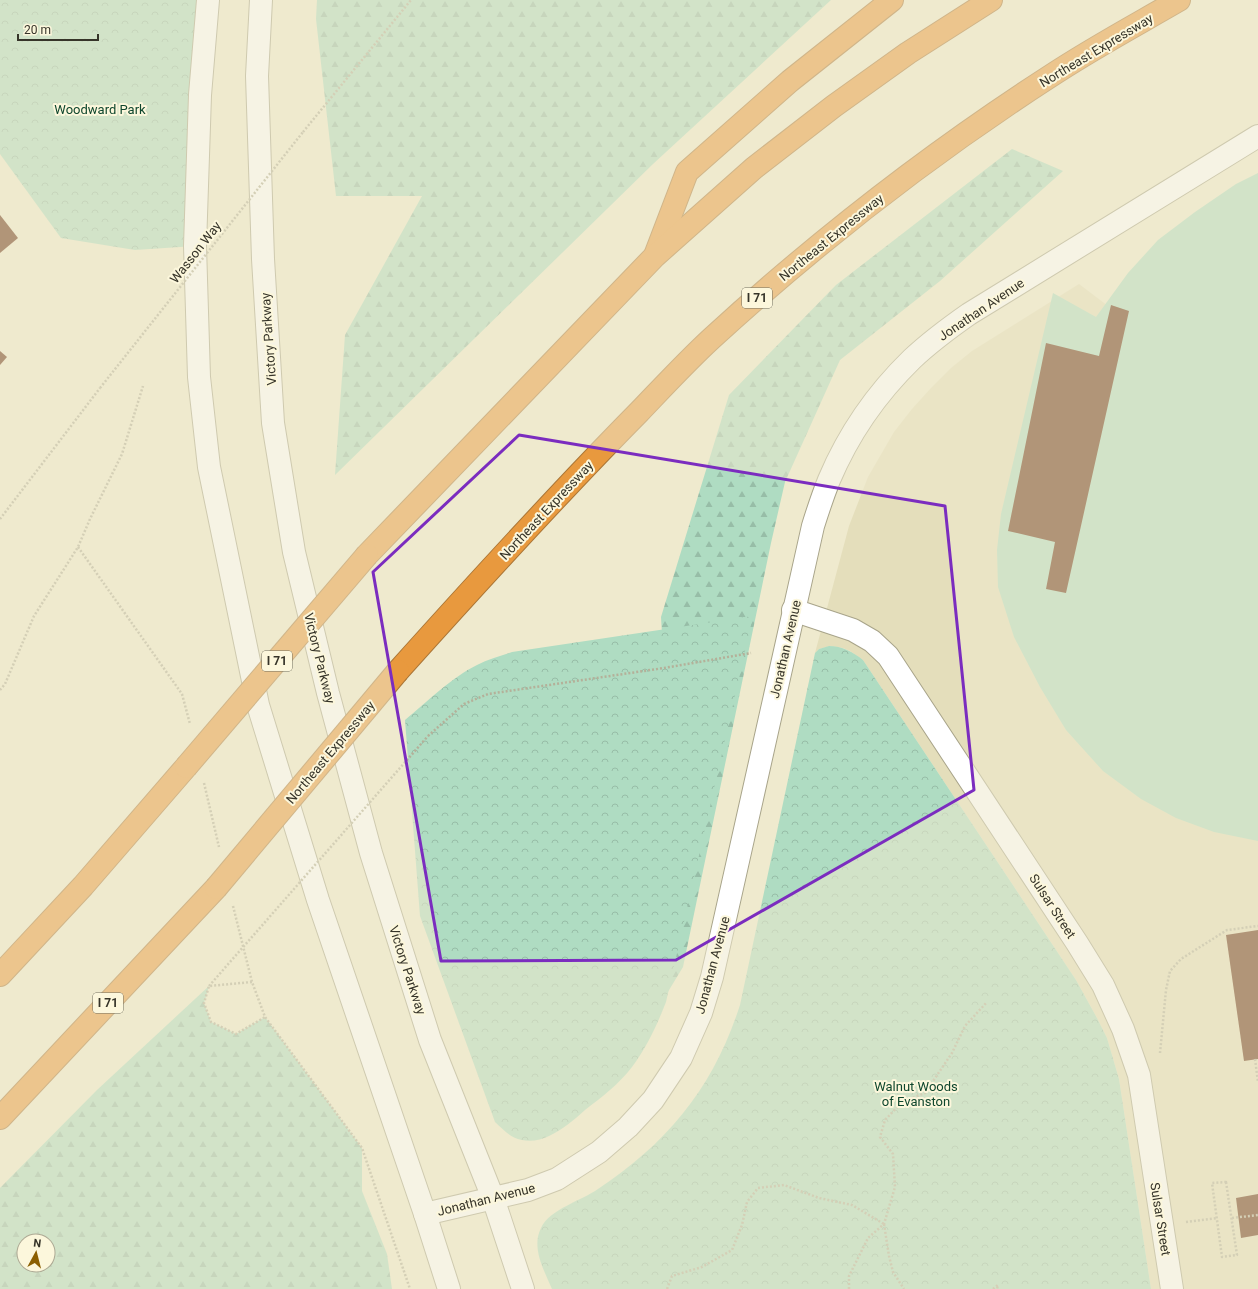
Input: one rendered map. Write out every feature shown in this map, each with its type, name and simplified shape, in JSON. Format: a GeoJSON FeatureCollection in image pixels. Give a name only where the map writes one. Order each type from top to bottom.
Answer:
{"type":"FeatureCollection","features":[{"type":"Feature","properties":{"kind":"highway"},"geometry":{"type":"LineString","coordinates":[[655,256],[687,172],[790,81],[892,0]]}},
{"type":"Feature","properties":{"kind":"highway","name":"I 71"},"geometry":{"type":"LineString","coordinates":[[0,975],[83,886],[194,772],[367,556],[655,256],[754,168],[834,106],[908,53],[991,0]]}},
{"type":"Feature","properties":{"kind":"highway","name":"Northeast Expressway"},"geometry":{"type":"LineString","coordinates":[[0,1118],[224,893],[398,671],[537,518],[622,428],[710,339],[798,262],[889,190],[967,132],[1051,75],[1179,0]]}},
{"type":"Feature","properties":{"kind":"street"},"geometry":{"type":"LineString","coordinates":[[208,0],[200,95],[195,246],[199,378],[209,467],[258,705],[318,900],[449,1289]]}},
{"type":"Feature","properties":{"kind":"street","name":"Victory Parkway"},"geometry":{"type":"LineString","coordinates":[[261,0],[256,76],[262,259],[273,423],[294,552],[328,693],[371,853],[430,1040],[493,1198],[523,1289]]}},
{"type":"Feature","properties":{"kind":"street","name":"Jonathan Avenue"},"geometry":{"type":"LineString","coordinates":[[425,1214],[528,1190],[558,1179],[599,1152],[628,1127],[653,1100],[681,1058],[701,1013],[712,977],[813,526],[829,480],[851,436],[879,396],[911,360],[949,328],[969,314],[1258,136]]}},
{"type":"Feature","properties":{"kind":"street","name":"Sulsar Street"},"geometry":{"type":"LineString","coordinates":[[793,610],[853,630],[872,641],[888,656],[1077,942],[1103,984],[1123,1029],[1138,1075],[1172,1289]]}},
{"type":"Feature","properties":{"kind":"path","name":"Wasson Way"},"geometry":{"type":"LineString","coordinates":[[0,519],[100,388],[303,132],[411,0]]}},
{"type":"Feature","properties":{"kind":"path"},"geometry":{"type":"LineString","coordinates":[[0,690],[5,684],[34,616],[78,547],[122,454],[143,386]]}},
{"type":"Feature","properties":{"kind":"path"},"geometry":{"type":"LineString","coordinates":[[78,547],[182,694],[190,724]]}},
{"type":"Feature","properties":{"kind":"path"},"geometry":{"type":"LineString","coordinates":[[265,1017],[236,1034],[211,1022],[204,1003],[209,986],[428,736],[464,704],[488,694],[664,668],[751,653]]}},
{"type":"Feature","properties":{"kind":"path"},"geometry":{"type":"LineString","coordinates":[[194,772],[221,853]]}},
{"type":"Feature","properties":{"kind":"path"},"geometry":{"type":"LineString","coordinates":[[224,893],[252,982],[265,1017],[362,1148],[410,1289]]}},
{"type":"Feature","properties":{"kind":"path"},"geometry":{"type":"LineString","coordinates":[[1160,1053],[1166,990],[1170,971],[1181,959],[1227,930],[1258,926]]}},
{"type":"Feature","properties":{"kind":"path"},"geometry":{"type":"LineString","coordinates":[[209,986],[252,982]]}},
{"type":"Feature","properties":{"kind":"path"},"geometry":{"type":"LineString","coordinates":[[904,1289],[893,1272],[884,1224],[895,1186],[893,1154],[880,1137],[885,1120],[902,1102],[925,1093],[952,1053],[965,1026],[987,1002]]}},
{"type":"Feature","properties":{"kind":"path"},"geometry":{"type":"LineString","coordinates":[[1255,1060],[1258,1082]]}},
{"type":"Feature","properties":{"kind":"path"},"geometry":{"type":"LineString","coordinates":[[1226,1182],[1237,1255],[1222,1257],[1217,1218],[1212,1183],[1226,1182]]}},
{"type":"Feature","properties":{"kind":"path"},"geometry":{"type":"LineString","coordinates":[[667,1289],[672,1276],[702,1267],[732,1250],[742,1225],[747,1202],[758,1188],[784,1185],[819,1198],[852,1205],[884,1224]]}},
{"type":"Feature","properties":{"kind":"path"},"geometry":{"type":"LineString","coordinates":[[1232,1218],[1258,1215]]}},
{"type":"Feature","properties":{"kind":"path"},"geometry":{"type":"LineString","coordinates":[[1186,1222],[1217,1218]]}},
{"type":"Feature","properties":{"kind":"path"},"geometry":{"type":"LineString","coordinates":[[849,1289],[849,1276],[868,1238],[884,1224]]}},
{"type":"Feature","properties":{"kind":"path"},"geometry":{"type":"LineString","coordinates":[[993,1289],[998,1285],[997,1289]]}},
{"type":"Feature","properties":{"kind":"highlighted area"},"geometry":{"type":"Polygon","coordinates":[[[519,435],[945,506],[974,790],[676,960],[441,961],[373,572],[519,435]]]}},
{"type":"Feature","properties":{"kind":"shaded area"},"geometry":{"type":"Polygon","coordinates":[[[1258,173],[1258,1289],[1151,1289],[1119,1079],[1107,1038],[1097,1018],[1076,980],[863,660],[850,651],[831,646],[819,649],[815,653],[849,526],[868,477],[894,432],[931,388],[951,368],[972,351],[1079,284],[1108,306],[1258,173]]]}},
{"type":"Feature","properties":{"kind":"green space","name":"Woodward Park"},"geometry":{"type":"Polygon","coordinates":[[[0,0],[208,0],[195,246],[135,250],[61,238],[0,154],[0,0]]]}},
{"type":"Feature","properties":{"kind":"green space"},"geometry":{"type":"Polygon","coordinates":[[[317,0],[831,0],[653,164],[335,475],[345,335],[422,196],[336,196],[316,19],[317,0]]]}},
{"type":"Feature","properties":{"kind":"green space"},"geometry":{"type":"Polygon","coordinates":[[[1012,149],[1063,171],[940,281],[840,360],[785,482],[683,967],[620,1071],[664,668],[661,617],[729,395],[836,285],[1012,149]]]}},
{"type":"Feature","properties":{"kind":"green space"},"geometry":{"type":"Polygon","coordinates":[[[1258,173],[1258,841],[1214,832],[1176,818],[1141,799],[1103,771],[1066,730],[1040,687],[1014,637],[998,587],[997,550],[1001,514],[1053,293],[1096,317],[1128,273],[1158,240],[1236,184],[1258,173]]]}},
{"type":"Feature","properties":{"kind":"green space"},"geometry":{"type":"Polygon","coordinates":[[[753,616],[666,1002],[655,1027],[647,1044],[632,1067],[610,1090],[554,1134],[532,1141],[517,1139],[507,1133],[495,1122],[420,916],[405,720],[458,676],[485,661],[512,652],[753,616]]]}},
{"type":"Feature","properties":{"kind":"green space","name":"Walnut Woods of Evanston"},"geometry":{"type":"Polygon","coordinates":[[[829,646],[847,650],[863,660],[1076,980],[1097,1018],[1107,1038],[1119,1079],[1151,1289],[552,1289],[542,1267],[537,1243],[538,1236],[545,1221],[559,1210],[598,1189],[623,1171],[646,1152],[667,1131],[686,1110],[702,1086],[717,1061],[729,1034],[740,1005],[815,653],[819,649],[829,646]]]}},
{"type":"Feature","properties":{"kind":"green space"},"geometry":{"type":"Polygon","coordinates":[[[209,986],[204,1003],[211,1022],[236,1034],[265,1017],[362,1148],[362,1191],[387,1254],[392,1289],[0,1289],[0,1188],[97,1090],[209,986]]]}},
{"type":"Feature","properties":{"kind":"building"},"geometry":{"type":"Polygon","coordinates":[[[0,215],[18,238],[0,253],[0,215]]]}},
{"type":"Feature","properties":{"kind":"building"},"geometry":{"type":"Polygon","coordinates":[[[1111,305],[1129,311],[1066,593],[1046,589],[1055,542],[1008,531],[1046,343],[1099,356],[1111,305]]]}},
{"type":"Feature","properties":{"kind":"building"},"geometry":{"type":"Polygon","coordinates":[[[0,351],[7,357],[0,365],[0,351]]]}},
{"type":"Feature","properties":{"kind":"building"},"geometry":{"type":"Polygon","coordinates":[[[1258,930],[1258,1059],[1244,1061],[1226,935],[1258,930]]]}},
{"type":"Feature","properties":{"kind":"building"},"geometry":{"type":"Polygon","coordinates":[[[1258,1194],[1258,1235],[1241,1238],[1236,1198],[1258,1194]]]}}]}
